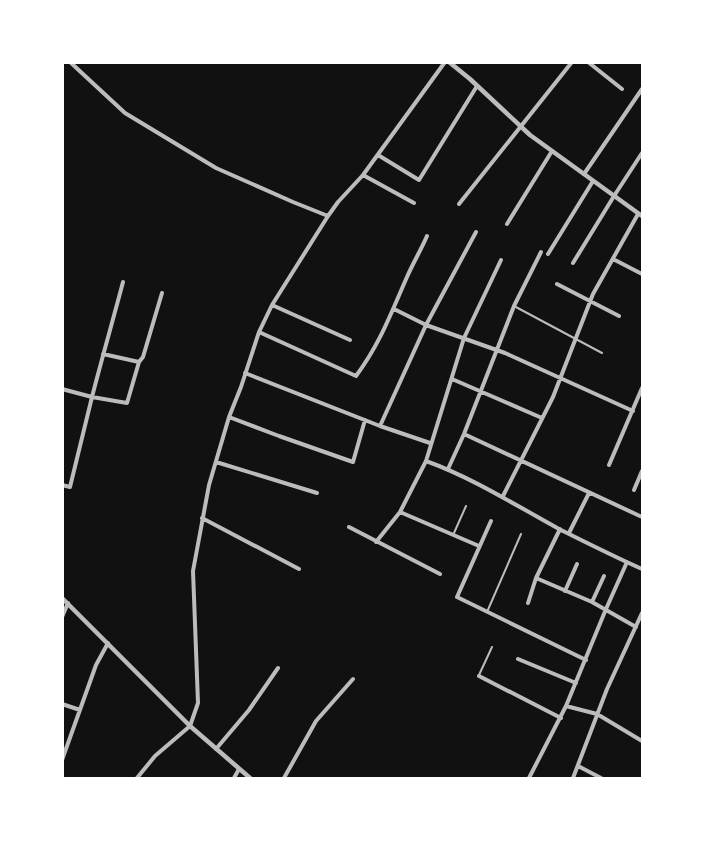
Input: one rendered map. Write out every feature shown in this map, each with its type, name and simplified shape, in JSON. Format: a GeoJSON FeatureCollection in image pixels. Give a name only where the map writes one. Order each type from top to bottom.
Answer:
{"type":"FeatureCollection","features":[{"type":"Feature","properties":{"kind":"street"},"geometry":{"type":"LineString","coordinates":[[70,62],[125,113],[216,168],[328,216]]}},
{"type":"Feature","properties":{"kind":"street"},"geometry":{"type":"LineString","coordinates":[[137,778],[155,756],[190,726],[198,702],[193,570],[202,518],[216,462],[229,417],[259,332],[272,305],[328,216],[378,156],[447,62],[552,151],[640,215],[590,302],[542,418],[502,496]]}},
{"type":"Feature","properties":{"kind":"street"},"geometry":{"type":"LineString","coordinates":[[459,204],[572,62]]}},
{"type":"Feature","properties":{"kind":"street"},"geometry":{"type":"LineString","coordinates":[[588,62],[622,89]]}},
{"type":"Feature","properties":{"kind":"street"},"geometry":{"type":"LineString","coordinates":[[378,156],[419,180],[477,86]]}},
{"type":"Feature","properties":{"kind":"street"},"geometry":{"type":"LineString","coordinates":[[584,174],[642,90]]}},
{"type":"Feature","properties":{"kind":"street"},"geometry":{"type":"LineString","coordinates":[[507,224],[552,151]]}},
{"type":"Feature","properties":{"kind":"street"},"geometry":{"type":"LineString","coordinates":[[573,263],[642,153]]}},
{"type":"Feature","properties":{"kind":"street"},"geometry":{"type":"LineString","coordinates":[[363,175],[414,203]]}},
{"type":"Feature","properties":{"kind":"street"},"geometry":{"type":"LineString","coordinates":[[548,254],[593,181]]}},
{"type":"Feature","properties":{"kind":"street"},"geometry":{"type":"LineString","coordinates":[[380,426],[426,324],[476,232]]}},
{"type":"Feature","properties":{"kind":"street"},"geometry":{"type":"LineString","coordinates":[[259,332],[356,376],[370,357],[427,236]]}},
{"type":"Feature","properties":{"kind":"street"},"geometry":{"type":"LineString","coordinates":[[448,469],[464,434],[514,306],[541,252]]}},
{"type":"Feature","properties":{"kind":"street"},"geometry":{"type":"LineString","coordinates":[[613,259],[642,274]]}},
{"type":"Feature","properties":{"kind":"street"},"geometry":{"type":"LineString","coordinates":[[376,542],[400,512],[426,461],[464,338],[501,260]]}},
{"type":"Feature","properties":{"kind":"street"},"geometry":{"type":"LineString","coordinates":[[62,485],[70,487],[123,282]]}},
{"type":"Feature","properties":{"kind":"street"},"geometry":{"type":"LineString","coordinates":[[557,284],[619,316]]}},
{"type":"Feature","properties":{"kind":"street"},"geometry":{"type":"LineString","coordinates":[[62,389],[92,397],[128,403],[139,362],[143,357],[162,293]]}},
{"type":"Feature","properties":{"kind":"street"},"geometry":{"type":"LineString","coordinates":[[272,305],[350,340]]}},
{"type":"Feature","properties":{"kind":"street"},"geometry":{"type":"LineString","coordinates":[[394,309],[426,324],[497,351],[633,411]]}},
{"type":"Feature","properties":{"kind":"street"},"geometry":{"type":"LineString","coordinates":[[103,354],[139,362]]}},
{"type":"Feature","properties":{"kind":"street"},"geometry":{"type":"LineString","coordinates":[[245,373],[380,426],[430,443]]}},
{"type":"Feature","properties":{"kind":"street"},"geometry":{"type":"LineString","coordinates":[[452,379],[542,418]]}},
{"type":"Feature","properties":{"kind":"street"},"geometry":{"type":"LineString","coordinates":[[609,465],[642,390]]}},
{"type":"Feature","properties":{"kind":"street"},"geometry":{"type":"LineString","coordinates":[[229,417],[353,462],[365,420]]}},
{"type":"Feature","properties":{"kind":"street"},"geometry":{"type":"LineString","coordinates":[[464,434],[642,517]]}},
{"type":"Feature","properties":{"kind":"street"},"geometry":{"type":"LineString","coordinates":[[426,461],[448,469],[502,496],[560,529],[642,569]]}},
{"type":"Feature","properties":{"kind":"street"},"geometry":{"type":"LineString","coordinates":[[216,462],[317,493]]}},
{"type":"Feature","properties":{"kind":"street"},"geometry":{"type":"LineString","coordinates":[[634,490],[642,471]]}},
{"type":"Feature","properties":{"kind":"street"},"geometry":{"type":"LineString","coordinates":[[569,533],[589,493]]}},
{"type":"Feature","properties":{"kind":"street"},"geometry":{"type":"LineString","coordinates":[[400,512],[479,546]]}},
{"type":"Feature","properties":{"kind":"street"},"geometry":{"type":"LineString","coordinates":[[202,518],[299,569]]}},
{"type":"Feature","properties":{"kind":"street"},"geometry":{"type":"LineString","coordinates":[[491,521],[457,597],[586,660]]}},
{"type":"Feature","properties":{"kind":"street"},"geometry":{"type":"LineString","coordinates":[[349,527],[440,574]]}},
{"type":"Feature","properties":{"kind":"street"},"geometry":{"type":"LineString","coordinates":[[528,603],[536,578],[560,529]]}},
{"type":"Feature","properties":{"kind":"street"},"geometry":{"type":"LineString","coordinates":[[529,778],[561,718],[627,562]]}},
{"type":"Feature","properties":{"kind":"street"},"geometry":{"type":"LineString","coordinates":[[565,591],[577,564]]}},
{"type":"Feature","properties":{"kind":"street"},"geometry":{"type":"LineString","coordinates":[[592,602],[604,576]]}},
{"type":"Feature","properties":{"kind":"street"},"geometry":{"type":"LineString","coordinates":[[536,578],[592,602],[636,628]]}},
{"type":"Feature","properties":{"kind":"street"},"geometry":{"type":"LineString","coordinates":[[62,598],[190,726],[250,778]]}},
{"type":"Feature","properties":{"kind":"street"},"geometry":{"type":"LineString","coordinates":[[62,617],[68,602]]}},
{"type":"Feature","properties":{"kind":"street"},"geometry":{"type":"LineString","coordinates":[[573,778],[607,689],[642,613]]}},
{"type":"Feature","properties":{"kind":"street"},"geometry":{"type":"LineString","coordinates":[[62,760],[96,665],[108,643]]}},
{"type":"Feature","properties":{"kind":"street"},"geometry":{"type":"LineString","coordinates":[[518,659],[576,683]]}},
{"type":"Feature","properties":{"kind":"street"},"geometry":{"type":"LineString","coordinates":[[216,749],[249,710],[278,668]]}},
{"type":"Feature","properties":{"kind":"street"},"geometry":{"type":"LineString","coordinates":[[479,676],[561,718]]}},
{"type":"Feature","properties":{"kind":"street"},"geometry":{"type":"LineString","coordinates":[[284,778],[316,721],[353,679]]}},
{"type":"Feature","properties":{"kind":"street"},"geometry":{"type":"LineString","coordinates":[[62,704],[80,710]]}},
{"type":"Feature","properties":{"kind":"street"},"geometry":{"type":"LineString","coordinates":[[566,706],[598,714],[642,741]]}},
{"type":"Feature","properties":{"kind":"street"},"geometry":{"type":"LineString","coordinates":[[578,766],[601,778]]}},
{"type":"Feature","properties":{"kind":"street"},"geometry":{"type":"LineString","coordinates":[[234,778],[239,770]]}},
{"type":"Feature","properties":{"kind":"lane"},"geometry":{"type":"LineString","coordinates":[[514,306],[602,353]]}},
{"type":"Feature","properties":{"kind":"lane"},"geometry":{"type":"LineString","coordinates":[[454,534],[466,506]]}},
{"type":"Feature","properties":{"kind":"lane"},"geometry":{"type":"LineString","coordinates":[[487,613],[521,534]]}},
{"type":"Feature","properties":{"kind":"lane"},"geometry":{"type":"LineString","coordinates":[[479,676],[492,647]]}}]}
